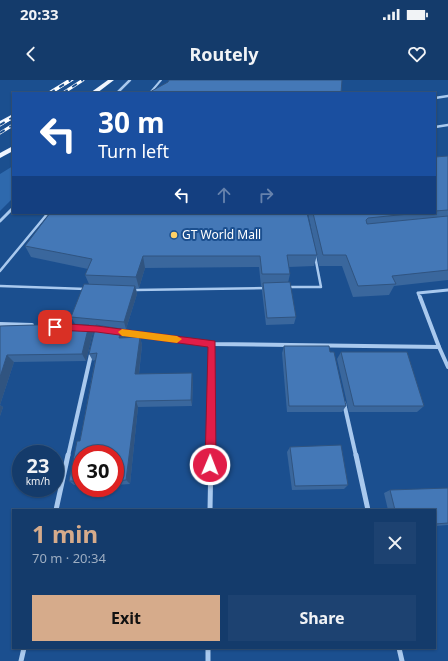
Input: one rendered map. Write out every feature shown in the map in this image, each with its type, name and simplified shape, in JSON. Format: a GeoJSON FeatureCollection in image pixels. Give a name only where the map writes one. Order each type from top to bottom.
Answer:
{"type":"FeatureCollection","features":[{"type":"Feature","properties":{"kind":"main road"},"geometry":{"type":"LineString","coordinates":[[51,92],[71,80]]}},
{"type":"Feature","properties":{"kind":"main road"},"geometry":{"type":"LineString","coordinates":[[94,92],[111,80]]}},
{"type":"Feature","properties":{"kind":"main road"},"geometry":{"type":"LineString","coordinates":[[0,124],[12,117]]}},
{"type":"Feature","properties":{"kind":"main road"},"geometry":{"type":"LineString","coordinates":[[0,156],[12,149]]}},
{"type":"Feature","properties":{"kind":"street"},"geometry":{"type":"LineString","coordinates":[[118,92],[130,80]]}},
{"type":"Feature","properties":{"kind":"street"},"geometry":{"type":"LineString","coordinates":[[436,98],[448,96]]}},
{"type":"Feature","properties":{"kind":"street"},"geometry":{"type":"LineString","coordinates":[[436,127],[448,126]]}},
{"type":"Feature","properties":{"kind":"street"},"geometry":{"type":"LineString","coordinates":[[0,221],[12,209]]}},
{"type":"Feature","properties":{"kind":"street"},"geometry":{"type":"LineString","coordinates":[[448,290],[418,293],[448,367]]}},
{"type":"Feature","properties":{"kind":"street"},"geometry":{"type":"LineString","coordinates":[[0,324],[37,326]]}},
{"type":"Feature","properties":{"kind":"street"},"geometry":{"type":"LineString","coordinates":[[112,331],[212,344],[439,347]]}},
{"type":"Feature","properties":{"kind":"street"},"geometry":{"type":"LineString","coordinates":[[56,509],[93,344]]}},
{"type":"Feature","properties":{"kind":"street"},"geometry":{"type":"LineString","coordinates":[[210,509],[212,344]]}},
{"type":"Feature","properties":{"kind":"street"},"geometry":{"type":"LineString","coordinates":[[331,346],[332,354]]}},
{"type":"Feature","properties":{"kind":"street"},"geometry":{"type":"LineString","coordinates":[[342,398],[368,509]]}},
{"type":"Feature","properties":{"kind":"street"},"geometry":{"type":"LineString","coordinates":[[22,661],[24,649]]}},
{"type":"Feature","properties":{"kind":"street"},"geometry":{"type":"LineString","coordinates":[[208,649],[208,661]]}},
{"type":"Feature","properties":{"kind":"street"},"geometry":{"type":"LineString","coordinates":[[399,649],[402,661]]}},
{"type":"Feature","properties":{"kind":"lane"},"geometry":{"type":"LineString","coordinates":[[151,92],[161,80]]}},
{"type":"Feature","properties":{"kind":"lane"},"geometry":{"type":"LineString","coordinates":[[0,271],[47,214]]}},
{"type":"Feature","properties":{"kind":"lane"},"geometry":{"type":"LineString","coordinates":[[282,288],[321,287],[314,248]]}},
{"type":"Feature","properties":{"kind":"lane"},"geometry":{"type":"LineString","coordinates":[[0,286],[94,289]]}},
{"type":"Feature","properties":{"kind":"lane"},"geometry":{"type":"LineString","coordinates":[[133,290],[274,288]]}},
{"type":"Feature","properties":{"kind":"shaded area"},"geometry":{"type":"Polygon","coordinates":[[[12,167],[12,199],[0,211],[0,174],[12,167]]]}},
{"type":"Feature","properties":{"kind":"building"},"geometry":{"type":"Polygon","coordinates":[[[169,80],[342,80],[341,92],[150,92],[169,80]]]}},
{"type":"Feature","properties":{"kind":"building"},"geometry":{"type":"Polygon","coordinates":[[[448,156],[448,210],[436,211],[436,157],[448,156]]]}},
{"type":"Feature","properties":{"kind":"building","name":"GT World Mall"},"geometry":{"type":"Polygon","coordinates":[[[49,214],[307,214],[317,255],[287,255],[290,274],[262,274],[260,256],[143,256],[136,277],[85,275],[92,259],[25,246],[49,214]]]}},
{"type":"Feature","properties":{"kind":"building"},"geometry":{"type":"Polygon","coordinates":[[[313,214],[409,214],[368,218],[366,220],[367,224],[448,216],[448,270],[392,276],[396,284],[358,286],[346,255],[323,255],[313,214]]]}},
{"type":"Feature","properties":{"kind":"building"},"geometry":{"type":"Polygon","coordinates":[[[290,282],[296,317],[267,318],[263,283],[290,282]]]}},
{"type":"Feature","properties":{"kind":"building"},"geometry":{"type":"Polygon","coordinates":[[[84,284],[135,286],[124,322],[71,317],[84,284]]]}},
{"type":"Feature","properties":{"kind":"building"},"geometry":{"type":"Polygon","coordinates":[[[68,324],[89,325],[82,354],[7,355],[0,377],[0,326],[68,324]]]}},
{"type":"Feature","properties":{"kind":"building"},"geometry":{"type":"Polygon","coordinates":[[[96,325],[121,329],[119,338],[140,337],[135,374],[192,373],[191,400],[136,401],[126,480],[124,480],[124,445],[76,445],[77,441],[80,441],[97,353],[89,354],[96,325]]]}},
{"type":"Feature","properties":{"kind":"building"},"geometry":{"type":"Polygon","coordinates":[[[284,346],[329,346],[330,352],[334,352],[346,406],[289,406],[284,346]]]}},
{"type":"Feature","properties":{"kind":"building"},"geometry":{"type":"Polygon","coordinates":[[[341,352],[407,352],[424,406],[354,406],[341,352]]]}},
{"type":"Feature","properties":{"kind":"building"},"geometry":{"type":"Polygon","coordinates":[[[341,445],[348,485],[295,486],[290,447],[341,445]]]}},
{"type":"Feature","properties":{"kind":"building"},"geometry":{"type":"Polygon","coordinates":[[[72,466],[72,481],[69,481],[72,466]]]}},
{"type":"Feature","properties":{"kind":"building"},"geometry":{"type":"Polygon","coordinates":[[[448,488],[448,523],[436,524],[436,509],[395,509],[390,490],[448,488]]]}},
{"type":"Feature","properties":{"kind":"railway"},"geometry":{"type":"LineString","coordinates":[[52,92],[71,80]]}},
{"type":"Feature","properties":{"kind":"railway"},"geometry":{"type":"LineString","coordinates":[[65,92],[83,80]]}},
{"type":"Feature","properties":{"kind":"railway"},"geometry":{"type":"LineString","coordinates":[[0,125],[12,118]]}},
{"type":"Feature","properties":{"kind":"railway"},"geometry":{"type":"LineString","coordinates":[[0,133],[12,126]]}},
{"type":"Feature","properties":{"kind":"slow traffic"},"geometry":{"type":"LineString","coordinates":[[122,332],[177,339]]}},
{"type":"Feature","properties":{"kind":"place","name":"GT World Mall"},"geometry":{"type":"Point","coordinates":[174,235]}},
{"type":"Feature","properties":{"kind":"route"},"geometry":{"type":"LineString","coordinates":[[55,327],[97,329],[212,344],[210,465]]}}]}
